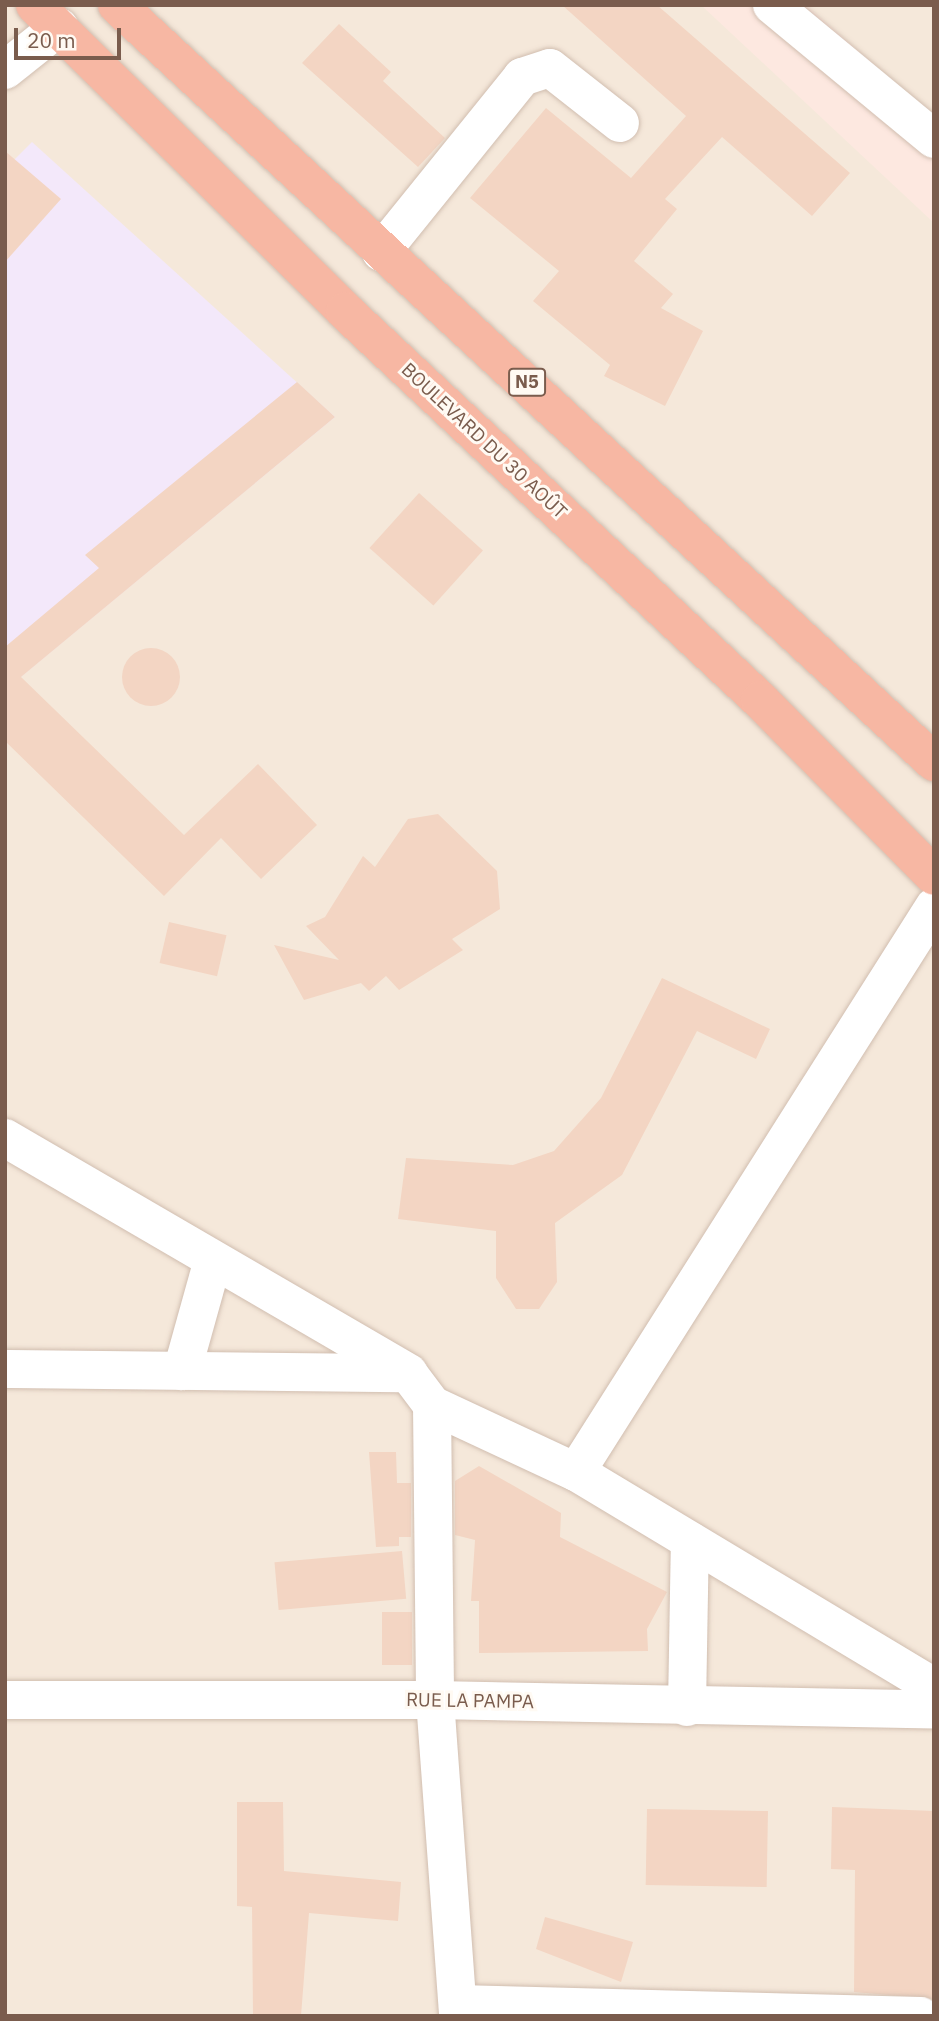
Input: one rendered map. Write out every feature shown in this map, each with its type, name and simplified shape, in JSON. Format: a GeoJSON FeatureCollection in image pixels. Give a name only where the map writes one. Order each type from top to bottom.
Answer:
{"type":"FeatureCollection","features":[{"type":"Feature","properties":{"kind":"highway","name":"N5"},"geometry":{"type":"LineString","coordinates":[[117,5],[381,253],[629,474],[934,762]]}},
{"type":"Feature","properties":{"kind":"highway","name":"BOULEVARD DU 30 AOÛT"},"geometry":{"type":"LineString","coordinates":[[47,16],[345,311],[760,700],[934,876]]}},
{"type":"Feature","properties":{"kind":"street"},"geometry":{"type":"LineString","coordinates":[[788,10],[934,139]]}},
{"type":"Feature","properties":{"kind":"street"},"geometry":{"type":"LineString","coordinates":[[5,71],[47,16]]}},
{"type":"Feature","properties":{"kind":"street"},"geometry":{"type":"LineString","coordinates":[[381,253],[522,77],[550,68],[620,123]]}},
{"type":"Feature","properties":{"kind":"street"},"geometry":{"type":"LineString","coordinates":[[576,1472],[934,907]]}},
{"type":"Feature","properties":{"kind":"street"},"geometry":{"type":"LineString","coordinates":[[5,1138],[408,1373],[432,1405],[576,1472],[934,1687]]}},
{"type":"Feature","properties":{"kind":"street"},"geometry":{"type":"LineString","coordinates":[[182,1371],[213,1260]]}},
{"type":"Feature","properties":{"kind":"street"},"geometry":{"type":"LineString","coordinates":[[5,1369],[408,1373]]}},
{"type":"Feature","properties":{"kind":"street"},"geometry":{"type":"LineString","coordinates":[[432,1405],[435,1700],[458,2010],[921,2016]]}},
{"type":"Feature","properties":{"kind":"street"},"geometry":{"type":"LineString","coordinates":[[687,1707],[690,1541]]}},
{"type":"Feature","properties":{"kind":"street","name":"RUE LA PAMPA"},"geometry":{"type":"LineString","coordinates":[[5,1700],[435,1700],[934,1710]]}},
{"type":"Feature","properties":{"kind":"shaded area"},"geometry":{"type":"Polygon","coordinates":[[[5,5],[934,5],[934,2016],[5,2016],[5,5]]]}},
{"type":"Feature","properties":{"kind":"shaded area"},"geometry":{"type":"Polygon","coordinates":[[[701,5],[806,5],[934,117],[934,223],[701,5]]]}},
{"type":"Feature","properties":{"kind":"shaded area"},"geometry":{"type":"Polygon","coordinates":[[[32,142],[335,417],[5,690],[5,169],[32,142]]]}},
{"type":"Feature","properties":{"kind":"building"},"geometry":{"type":"Polygon","coordinates":[[[562,5],[657,5],[850,173],[812,216],[722,137],[665,199],[677,209],[634,261],[673,294],[661,308],[703,331],[665,406],[604,376],[610,365],[533,301],[559,271],[470,198],[546,108],[631,178],[686,116],[562,5]]]}},
{"type":"Feature","properties":{"kind":"building"},"geometry":{"type":"Polygon","coordinates":[[[339,24],[391,72],[383,81],[445,138],[418,167],[302,63],[339,24]]]}},
{"type":"Feature","properties":{"kind":"building"},"geometry":{"type":"Polygon","coordinates":[[[5,151],[61,199],[5,262],[5,151]]]}},
{"type":"Feature","properties":{"kind":"building"},"geometry":{"type":"Polygon","coordinates":[[[297,382],[335,417],[21,677],[184,835],[258,764],[317,825],[261,879],[221,838],[164,896],[5,741],[5,647],[99,568],[85,555],[297,382]]]}},
{"type":"Feature","properties":{"kind":"building"},"geometry":{"type":"Polygon","coordinates":[[[419,493],[483,551],[433,606],[369,548],[419,493]]]}},
{"type":"Feature","properties":{"kind":"building"},"geometry":{"type":"Polygon","coordinates":[[[151,648],[162,650],[175,661],[180,677],[178,688],[167,701],[151,706],[140,704],[127,693],[122,677],[124,666],[135,653],[151,648]]]}},
{"type":"Feature","properties":{"kind":"building"},"geometry":{"type":"Polygon","coordinates":[[[438,814],[497,871],[500,909],[452,939],[463,950],[399,990],[386,976],[369,991],[361,983],[304,1000],[274,945],[339,960],[306,926],[325,917],[363,856],[375,867],[408,819],[438,814]]]}},
{"type":"Feature","properties":{"kind":"building"},"geometry":{"type":"Polygon","coordinates":[[[169,922],[226,935],[217,976],[160,963],[169,922]]]}},
{"type":"Feature","properties":{"kind":"building"},"geometry":{"type":"Polygon","coordinates":[[[662,978],[770,1029],[756,1059],[697,1031],[622,1175],[555,1223],[557,1282],[539,1309],[516,1309],[496,1278],[496,1231],[398,1219],[406,1158],[513,1165],[554,1151],[601,1098],[662,978]]]}},
{"type":"Feature","properties":{"kind":"building"},"geometry":{"type":"Polygon","coordinates":[[[369,1452],[396,1452],[397,1483],[411,1483],[411,1537],[399,1537],[399,1546],[376,1547],[369,1452]]]}},
{"type":"Feature","properties":{"kind":"building"},"geometry":{"type":"Polygon","coordinates":[[[479,1466],[561,1513],[560,1537],[667,1592],[647,1629],[648,1651],[479,1653],[479,1601],[471,1601],[475,1540],[455,1535],[455,1481],[479,1466]]]}},
{"type":"Feature","properties":{"kind":"building"},"geometry":{"type":"Polygon","coordinates":[[[402,1551],[406,1599],[279,1610],[274,1562],[402,1551]]]}},
{"type":"Feature","properties":{"kind":"building"},"geometry":{"type":"Polygon","coordinates":[[[382,1612],[412,1612],[412,1665],[382,1665],[382,1612]]]}},
{"type":"Feature","properties":{"kind":"building"},"geometry":{"type":"Polygon","coordinates":[[[237,1802],[283,1802],[284,1871],[401,1882],[398,1921],[309,1913],[301,2016],[253,2016],[252,1907],[237,1906],[237,1802]]]}},
{"type":"Feature","properties":{"kind":"building"},"geometry":{"type":"Polygon","coordinates":[[[832,1807],[934,1811],[934,1999],[854,1992],[855,1870],[831,1869],[832,1807]]]}},
{"type":"Feature","properties":{"kind":"building"},"geometry":{"type":"Polygon","coordinates":[[[647,1809],[768,1811],[767,1887],[646,1885],[647,1809]]]}},
{"type":"Feature","properties":{"kind":"building"},"geometry":{"type":"Polygon","coordinates":[[[545,1917],[633,1942],[621,1982],[536,1949],[545,1917]]]}}]}
